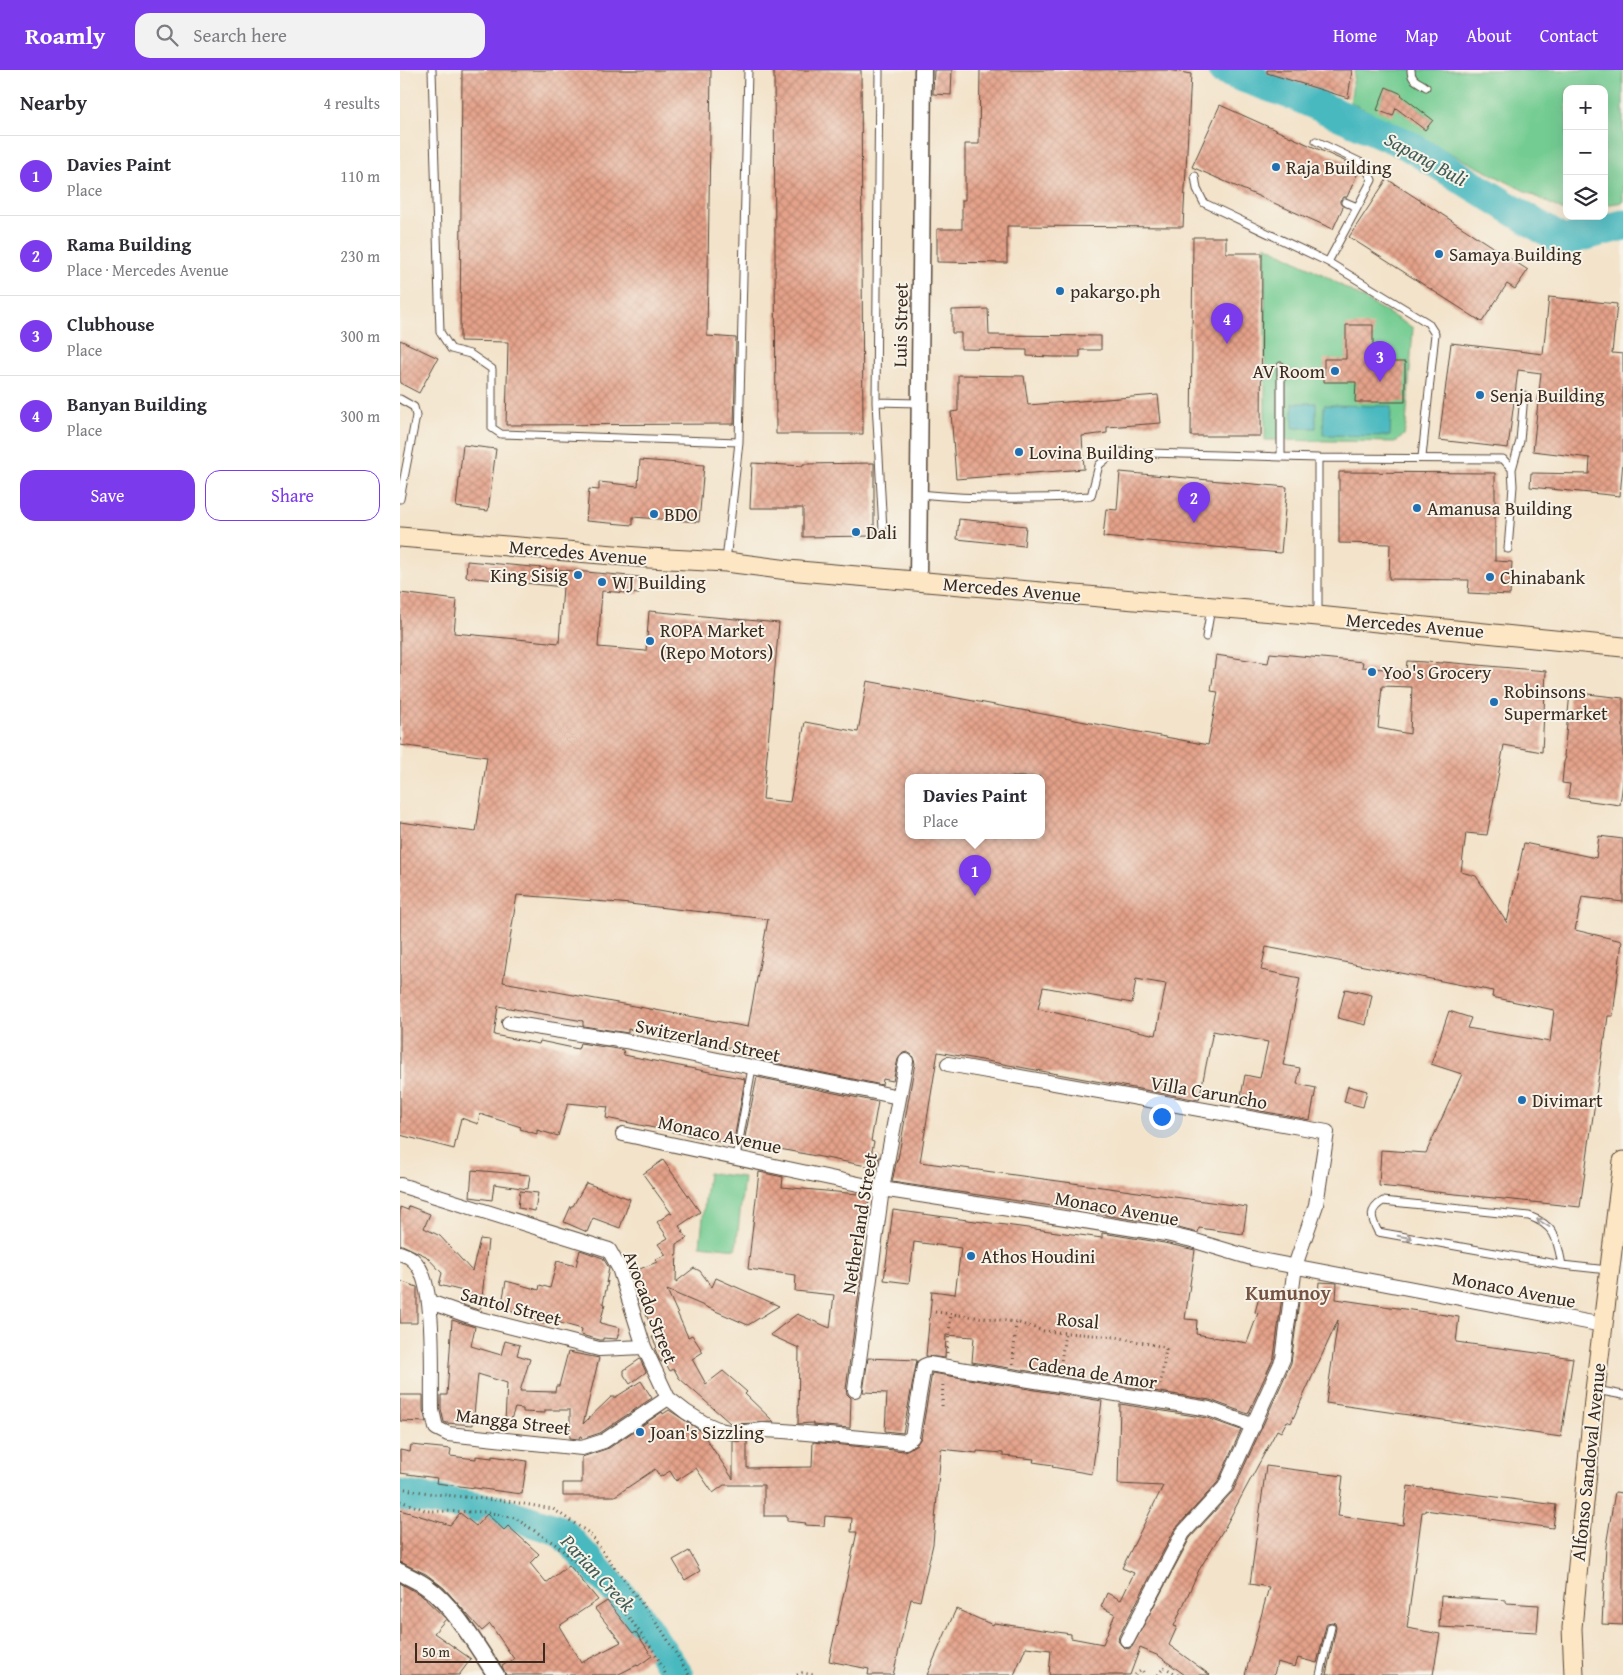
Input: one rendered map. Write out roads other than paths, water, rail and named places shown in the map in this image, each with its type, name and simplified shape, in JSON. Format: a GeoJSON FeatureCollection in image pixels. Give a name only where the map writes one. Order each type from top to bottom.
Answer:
{"type":"FeatureCollection","features":[{"type":"Feature","properties":{"kind":"main road","name":"Mercedes Avenue"},"geometry":{"type":"LineString","coordinates":[[400,537],[649,558],[726,562],[788,570],[1318,616],[1623,647]]}},
{"type":"Feature","properties":{"kind":"main road","name":"Alfonso Sandoval Avenue"},"geometry":{"type":"LineString","coordinates":[[1574,1675],[1572,1628],[1595,1390],[1623,1161]]}},
{"type":"Feature","properties":{"kind":"street","name":"Luis Street"},"geometry":{"type":"LineString","coordinates":[[918,580],[923,70]]}},
{"type":"Feature","properties":{"kind":"street","name":"Switzerland Street"},"geometry":{"type":"LineString","coordinates":[[509,1023],[625,1041],[899,1098]]}},
{"type":"Feature","properties":{"kind":"street","name":"Netherland Street"},"geometry":{"type":"LineString","coordinates":[[855,1390],[882,1189],[906,1061]]}},
{"type":"Feature","properties":{"kind":"street","name":"Villa Caruncho"},"geometry":{"type":"LineString","coordinates":[[948,1064],[1327,1132],[1316,1205],[1295,1266]]}},
{"type":"Feature","properties":{"kind":"street","name":"Monaco Avenue"},"geometry":{"type":"LineString","coordinates":[[623,1134],[882,1189],[1166,1234],[1256,1259],[1603,1325]]}},
{"type":"Feature","properties":{"kind":"street","name":"Avocado Street"},"geometry":{"type":"LineString","coordinates":[[400,1185],[609,1250],[619,1268],[644,1347],[668,1398],[686,1412],[704,1422],[720,1430],[735,1433]]}},
{"type":"Feature","properties":{"kind":"street"},"geometry":{"type":"LineString","coordinates":[[400,1253],[411,1257],[419,1266],[424,1277],[430,1302]]}},
{"type":"Feature","properties":{"kind":"street"},"geometry":{"type":"LineString","coordinates":[[1127,1640],[1183,1534],[1225,1487],[1254,1426],[1283,1359],[1295,1266]]}},
{"type":"Feature","properties":{"kind":"street","name":"Santol Street"},"geometry":{"type":"LineString","coordinates":[[430,1302],[472,1317],[599,1349],[644,1347]]}},
{"type":"Feature","properties":{"kind":"street","name":"Mangga Street"},"geometry":{"type":"LineString","coordinates":[[430,1302],[432,1410],[436,1428],[448,1434],[582,1448],[604,1441],[668,1398]]}},
{"type":"Feature","properties":{"kind":"street","name":"Cadena de Amor"},"geometry":{"type":"LineString","coordinates":[[735,1433],[763,1430],[784,1431],[904,1442],[912,1438],[924,1365],[929,1364],[1209,1409],[1254,1426]]}},
{"type":"Feature","properties":{"kind":"street"},"geometry":{"type":"LineString","coordinates":[[400,1572],[428,1587],[443,1602],[496,1675]]}},
{"type":"Feature","properties":{"kind":"lane"},"geometry":{"type":"LineString","coordinates":[[432,70],[440,332],[451,349],[470,354],[492,369],[492,428],[501,434],[739,442]]}},
{"type":"Feature","properties":{"kind":"lane"},"geometry":{"type":"LineString","coordinates":[[726,562],[739,442],[748,70]]}},
{"type":"Feature","properties":{"kind":"lane"},"geometry":{"type":"LineString","coordinates":[[879,70],[876,402],[883,530]]}},
{"type":"Feature","properties":{"kind":"lane"},"geometry":{"type":"LineString","coordinates":[[1411,70],[1411,77],[1426,87]]}},
{"type":"Feature","properties":{"kind":"lane"},"geometry":{"type":"LineString","coordinates":[[1316,141],[1364,164],[1372,180],[1328,262]]}},
{"type":"Feature","properties":{"kind":"lane"},"geometry":{"type":"LineString","coordinates":[[1196,176],[1197,189],[1204,203],[1328,262],[1428,323],[1435,334],[1422,457]]}},
{"type":"Feature","properties":{"kind":"lane"},"geometry":{"type":"LineString","coordinates":[[1344,202],[1357,207]]}},
{"type":"Feature","properties":{"kind":"lane"},"geometry":{"type":"LineString","coordinates":[[1281,456],[1282,366]]}},
{"type":"Feature","properties":{"kind":"lane"},"geometry":{"type":"LineString","coordinates":[[1508,548],[1513,486],[1512,469],[1520,441],[1524,395]]}},
{"type":"Feature","properties":{"kind":"lane"},"geometry":{"type":"LineString","coordinates":[[400,399],[414,407],[416,416],[400,499]]}},
{"type":"Feature","properties":{"kind":"lane"},"geometry":{"type":"LineString","coordinates":[[876,402],[919,404]]}},
{"type":"Feature","properties":{"kind":"lane"},"geometry":{"type":"LineString","coordinates":[[918,494],[1021,500],[1091,496],[1099,464],[1114,452],[1318,458],[1422,457],[1503,459],[1512,469]]}},
{"type":"Feature","properties":{"kind":"lane"},"geometry":{"type":"LineString","coordinates":[[1318,458],[1318,616]]}},
{"type":"Feature","properties":{"kind":"lane"},"geometry":{"type":"LineString","coordinates":[[1206,637],[1211,607]]}},
{"type":"Feature","properties":{"kind":"lane"},"geometry":{"type":"LineString","coordinates":[[736,1157],[752,1068]]}},
{"type":"Feature","properties":{"kind":"lane"},"geometry":{"type":"LineString","coordinates":[[1562,1265],[1558,1242],[1551,1229],[1542,1221],[1528,1216],[1383,1201],[1375,1206],[1372,1212],[1373,1222],[1378,1232],[1562,1265],[1610,1271]]}},
{"type":"Feature","properties":{"kind":"lane"},"geometry":{"type":"LineString","coordinates":[[1595,1390],[1623,1395]]}},
{"type":"Feature","properties":{"kind":"lane"},"geometry":{"type":"LineString","coordinates":[[1320,1675],[1331,1627]]}},
{"type":"Feature","properties":{"kind":"water"},"geometry":{"type":"Polygon","coordinates":[[[1293,403],[1316,403],[1316,428],[1293,428],[1293,403]]]}},
{"type":"Feature","properties":{"kind":"water"},"geometry":{"type":"Polygon","coordinates":[[[1324,405],[1391,406],[1390,436],[1323,435],[1324,405]]]}},
{"type":"Feature","properties":{"kind":"waterway","name":"Sapang Buli"},"geometry":{"type":"LineString","coordinates":[[1223,70],[1296,96],[1406,144],[1563,241],[1623,225]]}},
{"type":"Feature","properties":{"kind":"waterway","name":"Parian Creek"},"geometry":{"type":"LineString","coordinates":[[400,1495],[499,1511],[561,1531],[633,1609],[678,1675]]}},
{"type":"Feature","properties":{"kind":"place","name":"Raja Building"},"geometry":{"type":"Point","coordinates":[1276,167]}},
{"type":"Feature","properties":{"kind":"place","name":"Samaya Building"},"geometry":{"type":"Point","coordinates":[1439,254]}},
{"type":"Feature","properties":{"kind":"place","name":"pakargo.ph"},"geometry":{"type":"Point","coordinates":[1060,291]}},
{"type":"Feature","properties":{"kind":"place","name":"Banyan Building"},"geometry":{"type":"Point","coordinates":[1227,344]}},
{"type":"Feature","properties":{"kind":"place","name":"AV Room"},"geometry":{"type":"Point","coordinates":[1335,371]}},
{"type":"Feature","properties":{"kind":"place","name":"Clubhouse"},"geometry":{"type":"Point","coordinates":[1380,382]}},
{"type":"Feature","properties":{"kind":"place","name":"Senja Building"},"geometry":{"type":"Point","coordinates":[1480,395]}},
{"type":"Feature","properties":{"kind":"place","name":"Lovina Building"},"geometry":{"type":"Point","coordinates":[1019,452]}},
{"type":"Feature","properties":{"kind":"place","name":"Amanusa Building"},"geometry":{"type":"Point","coordinates":[1417,508]}},
{"type":"Feature","properties":{"kind":"place","name":"BDO"},"geometry":{"type":"Point","coordinates":[654,514]}},
{"type":"Feature","properties":{"kind":"place","name":"Rama Building"},"geometry":{"type":"Point","coordinates":[1194,523]}},
{"type":"Feature","properties":{"kind":"place","name":"Dali"},"geometry":{"type":"Point","coordinates":[856,532]}},
{"type":"Feature","properties":{"kind":"place","name":"King Sisig"},"geometry":{"type":"Point","coordinates":[578,575]}},
{"type":"Feature","properties":{"kind":"place","name":"Chinabank"},"geometry":{"type":"Point","coordinates":[1490,577]}},
{"type":"Feature","properties":{"kind":"place","name":"WJ Building"},"geometry":{"type":"Point","coordinates":[602,582]}},
{"type":"Feature","properties":{"kind":"place","name":"ROPA Market (Repo Motors)"},"geometry":{"type":"Point","coordinates":[650,641]}},
{"type":"Feature","properties":{"kind":"place","name":"Yoo's Grocery"},"geometry":{"type":"Point","coordinates":[1372,672]}},
{"type":"Feature","properties":{"kind":"place","name":"Robinsons Supermarket"},"geometry":{"type":"Point","coordinates":[1494,702]}},
{"type":"Feature","properties":{"kind":"place","name":"Davies Paint"},"geometry":{"type":"Point","coordinates":[975,896]}},
{"type":"Feature","properties":{"kind":"place","name":"Divimart"},"geometry":{"type":"Point","coordinates":[1522,1100]}},
{"type":"Feature","properties":{"kind":"place","name":"Athos Houdini"},"geometry":{"type":"Point","coordinates":[971,1256]}},
{"type":"Feature","properties":{"kind":"place","name":"Joan's Sizzling"},"geometry":{"type":"Point","coordinates":[640,1432]}},
{"type":"Feature","properties":{"kind":"district","name":"Kumunoy"},"geometry":{"type":"Point","coordinates":[1288,1293]}}]}
